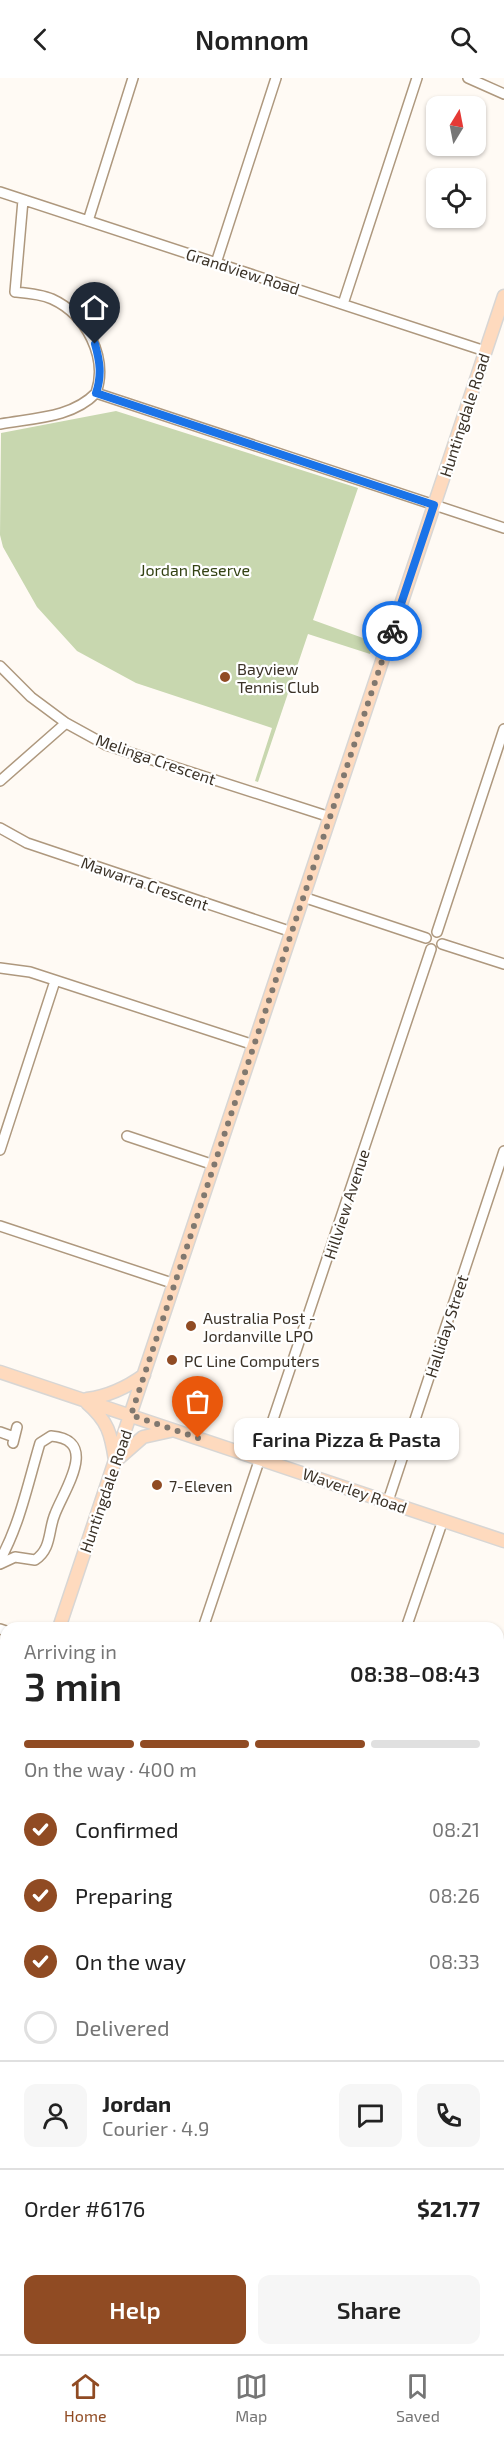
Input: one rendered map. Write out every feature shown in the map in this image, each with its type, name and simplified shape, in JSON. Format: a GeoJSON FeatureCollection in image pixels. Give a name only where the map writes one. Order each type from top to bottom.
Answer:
{"type":"FeatureCollection","features":[{"type":"Feature","properties":{"kind":"main road","name":"Huntingdale Road"},"geometry":{"type":"LineString","coordinates":[[61,1622],[504,296]]}},
{"type":"Feature","properties":{"kind":"main road","name":"Waverley Road"},"geometry":{"type":"LineString","coordinates":[[0,1372],[504,1541]]}},
{"type":"Feature","properties":{"kind":"main road"},"geometry":{"type":"LineString","coordinates":[[82,1400],[110,1394],[144,1375]]}},
{"type":"Feature","properties":{"kind":"main road"},"geometry":{"type":"LineString","coordinates":[[82,1400],[99,1414],[108,1426],[115,1462]]}},
{"type":"Feature","properties":{"kind":"main road"},"geometry":{"type":"LineString","coordinates":[[115,1462],[142,1437],[174,1430]]}},
{"type":"Feature","properties":{"kind":"street"},"geometry":{"type":"LineString","coordinates":[[88,221],[133,78]]}},
{"type":"Feature","properties":{"kind":"street"},"geometry":{"type":"LineString","coordinates":[[216,263],[276,78]]}},
{"type":"Feature","properties":{"kind":"street"},"geometry":{"type":"LineString","coordinates":[[343,304],[417,78]]}},
{"type":"Feature","properties":{"kind":"street"},"geometry":{"type":"LineString","coordinates":[[468,78],[504,94]]}},
{"type":"Feature","properties":{"kind":"street","name":"Grandview Road"},"geometry":{"type":"LineString","coordinates":[[0,192],[485,351]]}},
{"type":"Feature","properties":{"kind":"street"},"geometry":{"type":"LineString","coordinates":[[0,424],[68,412],[85,404],[96,393],[101,379],[100,362],[95,344],[70,312],[52,299],[15,292],[23,200]]}},
{"type":"Feature","properties":{"kind":"street"},"geometry":{"type":"LineString","coordinates":[[96,393],[504,528]]}},
{"type":"Feature","properties":{"kind":"street","name":"Melinga Crescent"},"geometry":{"type":"LineString","coordinates":[[0,666],[31,697],[66,723],[106,745],[330,817]]}},
{"type":"Feature","properties":{"kind":"street"},"geometry":{"type":"LineString","coordinates":[[0,781],[66,723]]}},
{"type":"Feature","properties":{"kind":"street"},"geometry":{"type":"LineString","coordinates":[[437,932],[504,729]]}},
{"type":"Feature","properties":{"kind":"street","name":"Mawarra Crescent"},"geometry":{"type":"LineString","coordinates":[[0,828],[27,843],[292,932]]}},
{"type":"Feature","properties":{"kind":"street"},"geometry":{"type":"LineString","coordinates":[[303,897],[426,938]]}},
{"type":"Feature","properties":{"kind":"street"},"geometry":{"type":"LineString","coordinates":[[437,932],[430,933],[426,938],[426,945],[431,949],[438,948],[442,944]]}},
{"type":"Feature","properties":{"kind":"street"},"geometry":{"type":"LineString","coordinates":[[437,932],[441,936],[442,944]]}},
{"type":"Feature","properties":{"kind":"street"},"geometry":{"type":"LineString","coordinates":[[442,944],[504,964]]}},
{"type":"Feature","properties":{"kind":"street","name":"Hillview Avenue"},"geometry":{"type":"LineString","coordinates":[[205,1622],[431,949]]}},
{"type":"Feature","properties":{"kind":"street"},"geometry":{"type":"LineString","coordinates":[[0,968],[30,972],[254,1045]]}},
{"type":"Feature","properties":{"kind":"street"},"geometry":{"type":"LineString","coordinates":[[0,1150],[55,981]]}},
{"type":"Feature","properties":{"kind":"street"},"geometry":{"type":"LineString","coordinates":[[127,1136],[214,1165]]}},
{"type":"Feature","properties":{"kind":"street","name":"Halliday Street"},"geometry":{"type":"LineString","coordinates":[[388,1501],[504,1151]]}},
{"type":"Feature","properties":{"kind":"street"},"geometry":{"type":"LineString","coordinates":[[0,1226],[175,1284]]}},
{"type":"Feature","properties":{"kind":"street"},"geometry":{"type":"LineString","coordinates":[[0,1432],[15,1435]]}},
{"type":"Feature","properties":{"kind":"street"},"geometry":{"type":"LineString","coordinates":[[51,1436],[69,1440],[75,1447],[76,1461],[67,1490],[54,1514],[46,1550],[35,1560],[15,1557],[0,1562],[24,1504],[28,1480],[40,1443],[51,1436]]}},
{"type":"Feature","properties":{"kind":"street"},"geometry":{"type":"LineString","coordinates":[[408,1622],[443,1520]]}},
{"type":"Feature","properties":{"kind":"green space","name":"Jordan Reserve"},"geometry":{"type":"Polygon","coordinates":[[[116,411],[358,488],[313,620],[374,642],[370,654],[308,634],[258,782],[255,781],[272,728],[136,683],[77,651],[37,607],[3,547],[0,535],[1,433],[116,411]]]}},
{"type":"Feature","properties":{"kind":"way so far"},"geometry":{"type":"LineString","coordinates":[[198,1438],[131,1415],[392,631]]}},
{"type":"Feature","properties":{"kind":"place","name":"Bayview Tennis Club"},"geometry":{"type":"Point","coordinates":[225,677]}},
{"type":"Feature","properties":{"kind":"place","name":"Australia Post - Jordanville LPO"},"geometry":{"type":"Point","coordinates":[191,1326]}},
{"type":"Feature","properties":{"kind":"place","name":"PC Line Computers"},"geometry":{"type":"Point","coordinates":[172,1360]}},
{"type":"Feature","properties":{"kind":"place","name":"Farina Pizza & Pasta"},"geometry":{"type":"Point","coordinates":[198,1438]}},
{"type":"Feature","properties":{"kind":"place","name":"7-Eleven"},"geometry":{"type":"Point","coordinates":[157,1485]}},
{"type":"Feature","properties":{"kind":"route"},"geometry":{"type":"LineString","coordinates":[[95,344],[100,362],[101,379],[96,393],[434,505],[392,631]]}}]}
